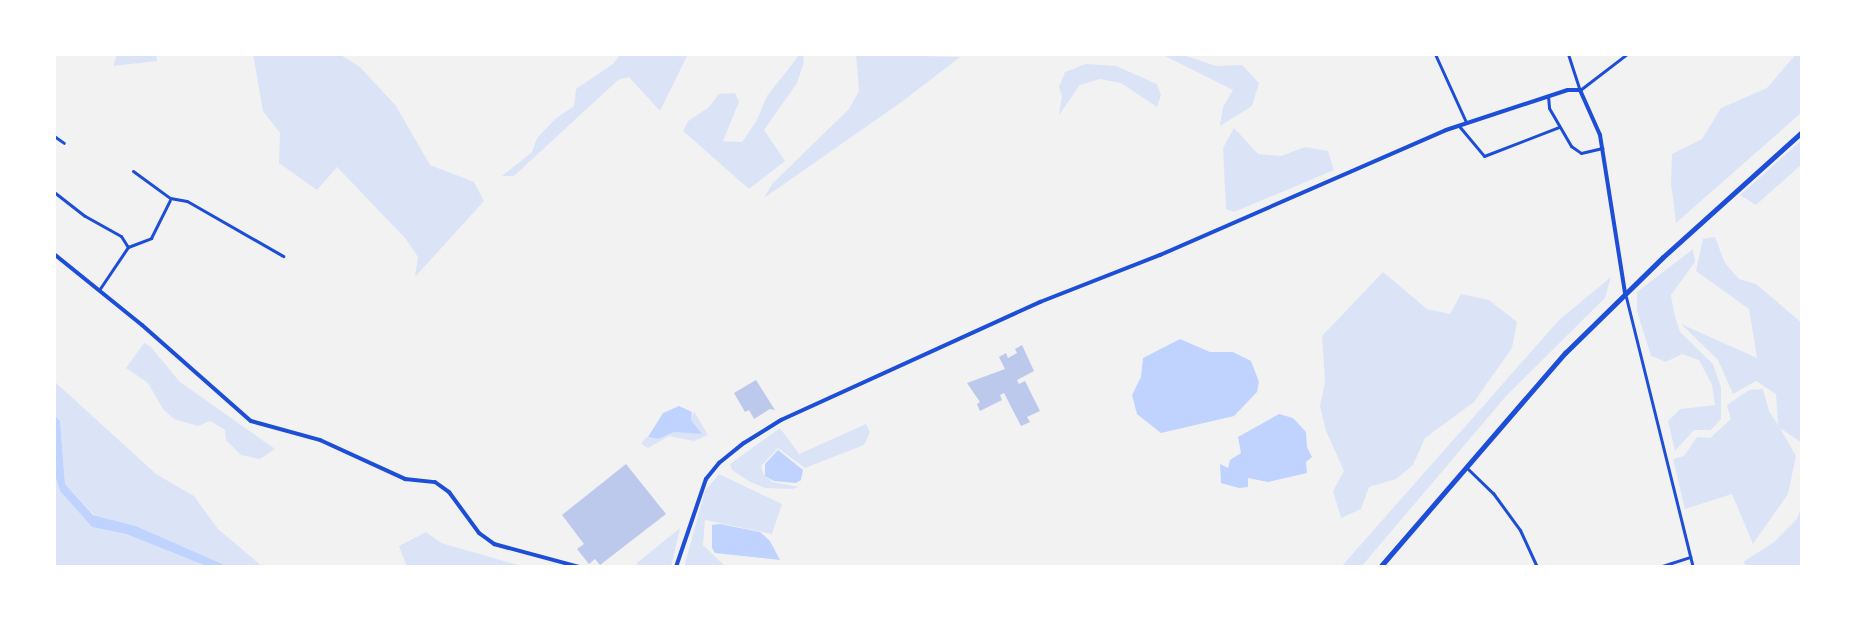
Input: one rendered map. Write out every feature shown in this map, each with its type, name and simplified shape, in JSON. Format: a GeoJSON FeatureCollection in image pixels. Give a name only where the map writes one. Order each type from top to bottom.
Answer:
{"type":"FeatureCollection","features":[{"type":"Feature","properties":{"kind":"main road"},"geometry":{"type":"LineString","coordinates":[[1380,567],[1464,466],[1565,353],[1625,293],[1802,132]]}},
{"type":"Feature","properties":{"kind":"street"},"geometry":{"type":"LineString","coordinates":[[1435,54],[1466,122]]}},
{"type":"Feature","properties":{"kind":"street"},"geometry":{"type":"LineString","coordinates":[[1568,54],[1602,148],[1625,293],[1693,567]]}},
{"type":"Feature","properties":{"kind":"street"},"geometry":{"type":"LineString","coordinates":[[676,567],[706,479],[719,463],[774,424],[1040,302],[1160,255],[1458,125],[1548,96],[1580,90],[1627,54]]}},
{"type":"Feature","properties":{"kind":"street"},"geometry":{"type":"LineString","coordinates":[[1548,96],[1549,108],[1559,127],[1577,151],[1602,148]]}},
{"type":"Feature","properties":{"kind":"street"},"geometry":{"type":"LineString","coordinates":[[1458,125],[1479,153],[1486,156],[1559,127]]}},
{"type":"Feature","properties":{"kind":"street"},"geometry":{"type":"LineString","coordinates":[[54,136],[64,143]]}},
{"type":"Feature","properties":{"kind":"street"},"geometry":{"type":"LineString","coordinates":[[133,171],[170,198],[187,201],[283,256]]}},
{"type":"Feature","properties":{"kind":"street"},"geometry":{"type":"LineString","coordinates":[[54,192],[85,216],[121,236],[128,247]]}},
{"type":"Feature","properties":{"kind":"street"},"geometry":{"type":"LineString","coordinates":[[99,290],[128,247],[151,238],[170,198]]}},
{"type":"Feature","properties":{"kind":"street"},"geometry":{"type":"LineString","coordinates":[[54,254],[251,421],[320,440],[405,479],[435,482],[457,500],[485,539],[501,547],[579,567]]}},
{"type":"Feature","properties":{"kind":"street"},"geometry":{"type":"LineString","coordinates":[[1464,466],[1493,493],[1520,530],[1537,567]]}},
{"type":"Feature","properties":{"kind":"street"},"geometry":{"type":"LineString","coordinates":[[1659,567],[1691,557]]}},
{"type":"Feature","properties":{"kind":"shaded area"},"geometry":{"type":"Polygon","coordinates":[[[117,54],[156,54],[157,61],[113,66],[117,54]]]}},
{"type":"Feature","properties":{"kind":"shaded area"},"geometry":{"type":"Polygon","coordinates":[[[253,54],[339,54],[360,67],[396,106],[430,165],[474,182],[484,201],[415,277],[418,257],[406,239],[337,167],[317,190],[279,163],[280,133],[263,111],[253,54]]]}},
{"type":"Feature","properties":{"kind":"shaded area"},"geometry":{"type":"Polygon","coordinates":[[[621,54],[688,54],[660,111],[629,77],[618,80],[514,176],[502,176],[532,152],[537,138],[555,119],[574,106],[576,89],[613,64],[621,54]]]}},
{"type":"Feature","properties":{"kind":"shaded area"},"geometry":{"type":"Polygon","coordinates":[[[803,54],[804,62],[797,83],[764,130],[785,161],[749,189],[683,131],[688,121],[708,108],[719,94],[735,93],[739,102],[723,141],[742,142],[757,120],[767,96],[803,54]]]}},
{"type":"Feature","properties":{"kind":"shaded area"},"geometry":{"type":"Polygon","coordinates":[[[856,54],[960,57],[903,101],[764,198],[772,184],[849,109],[859,91],[856,54]]]}},
{"type":"Feature","properties":{"kind":"shaded area"},"geometry":{"type":"Polygon","coordinates":[[[1161,54],[1180,54],[1216,66],[1242,65],[1259,83],[1252,106],[1220,126],[1223,107],[1233,90],[1161,54]]]}},
{"type":"Feature","properties":{"kind":"shaded area"},"geometry":{"type":"Polygon","coordinates":[[[1796,54],[1802,54],[1802,112],[1676,223],[1671,183],[1672,154],[1702,139],[1721,108],[1767,88],[1796,54]]]}},
{"type":"Feature","properties":{"kind":"shaded area"},"geometry":{"type":"Polygon","coordinates":[[[1086,64],[1116,66],[1157,84],[1161,95],[1157,107],[1121,83],[1100,79],[1080,85],[1059,115],[1062,96],[1059,87],[1065,72],[1086,64]]]}},
{"type":"Feature","properties":{"kind":"shaded area"},"geometry":{"type":"Polygon","coordinates":[[[1234,128],[1258,154],[1281,156],[1305,147],[1328,151],[1334,170],[1234,212],[1226,209],[1223,148],[1234,128]]]}},
{"type":"Feature","properties":{"kind":"shaded area"},"geometry":{"type":"Polygon","coordinates":[[[1802,140],[1802,164],[1756,205],[1740,195],[1802,140]]]}},
{"type":"Feature","properties":{"kind":"shaded area"},"geometry":{"type":"Polygon","coordinates":[[[1715,237],[1725,263],[1739,279],[1756,284],[1802,323],[1802,443],[1780,428],[1796,456],[1788,494],[1753,544],[1732,494],[1685,509],[1673,459],[1684,456],[1697,437],[1710,438],[1731,419],[1727,405],[1749,390],[1763,389],[1769,411],[1778,425],[1776,394],[1756,381],[1733,394],[1718,360],[1681,324],[1757,358],[1749,309],[1696,271],[1703,239],[1715,237]]]}},
{"type":"Feature","properties":{"kind":"shaded area"},"geometry":{"type":"Polygon","coordinates":[[[1693,249],[1695,262],[1671,295],[1680,332],[1713,364],[1721,387],[1721,419],[1711,430],[1694,430],[1675,451],[1668,421],[1680,409],[1715,405],[1712,385],[1699,360],[1682,354],[1666,362],[1651,356],[1637,311],[1637,292],[1693,249]]]}},
{"type":"Feature","properties":{"kind":"shaded area"},"geometry":{"type":"Polygon","coordinates":[[[1383,272],[1427,309],[1450,314],[1461,294],[1489,300],[1517,322],[1512,348],[1474,402],[1425,438],[1413,465],[1396,479],[1369,487],[1361,509],[1341,518],[1333,491],[1344,471],[1326,431],[1320,406],[1325,382],[1322,336],[1383,272]]]}},
{"type":"Feature","properties":{"kind":"shaded area"},"geometry":{"type":"Polygon","coordinates":[[[1611,277],[1605,298],[1507,395],[1361,567],[1341,567],[1559,320],[1611,277]]]}},
{"type":"Feature","properties":{"kind":"shaded area"},"geometry":{"type":"Polygon","coordinates":[[[144,343],[180,382],[275,449],[260,459],[241,455],[226,440],[225,430],[210,421],[198,426],[174,419],[163,409],[148,383],[126,368],[144,343]]]}},
{"type":"Feature","properties":{"kind":"shaded area"},"geometry":{"type":"Polygon","coordinates":[[[54,381],[156,474],[194,496],[218,529],[263,567],[229,567],[136,526],[94,515],[65,484],[60,421],[54,415],[54,381]]]}},
{"type":"Feature","properties":{"kind":"shaded area"},"geometry":{"type":"Polygon","coordinates":[[[694,411],[708,435],[694,441],[669,436],[648,448],[641,444],[646,437],[658,439],[674,432],[700,433],[691,420],[694,411]]]}},
{"type":"Feature","properties":{"kind":"shaded area"},"geometry":{"type":"Polygon","coordinates":[[[866,424],[870,432],[864,445],[805,468],[778,448],[761,466],[772,482],[799,487],[766,488],[732,470],[730,464],[780,428],[799,454],[866,424]]]}},
{"type":"Feature","properties":{"kind":"shaded area"},"geometry":{"type":"Polygon","coordinates":[[[54,472],[60,491],[92,527],[126,534],[209,567],[54,567],[54,472]]]}},
{"type":"Feature","properties":{"kind":"shaded area"},"geometry":{"type":"Polygon","coordinates":[[[719,474],[782,504],[772,534],[705,520],[703,545],[726,567],[684,567],[705,491],[719,474]]]}},
{"type":"Feature","properties":{"kind":"shaded area"},"geometry":{"type":"Polygon","coordinates":[[[1802,505],[1802,567],[1748,567],[1743,562],[1774,542],[1797,519],[1802,505]]]}},
{"type":"Feature","properties":{"kind":"shaded area"},"geometry":{"type":"Polygon","coordinates":[[[680,528],[671,567],[636,567],[638,562],[680,528]]]}},
{"type":"Feature","properties":{"kind":"shaded area"},"geometry":{"type":"Polygon","coordinates":[[[426,532],[441,543],[525,567],[407,567],[399,546],[426,532]]]}},
{"type":"Feature","properties":{"kind":"water"},"geometry":{"type":"Polygon","coordinates":[[[1180,339],[1210,352],[1233,352],[1251,361],[1259,382],[1257,392],[1234,416],[1161,433],[1137,414],[1132,395],[1141,377],[1143,358],[1180,339]]]}},
{"type":"Feature","properties":{"kind":"water"},"geometry":{"type":"Polygon","coordinates":[[[679,406],[692,412],[691,420],[702,434],[674,432],[658,439],[648,437],[663,413],[679,406]]]}},
{"type":"Feature","properties":{"kind":"water"},"geometry":{"type":"Polygon","coordinates":[[[1279,414],[1293,418],[1306,432],[1307,447],[1312,457],[1306,462],[1307,473],[1268,482],[1248,478],[1248,487],[1221,483],[1220,464],[1228,468],[1230,460],[1241,453],[1238,437],[1279,414]]]}},
{"type":"Feature","properties":{"kind":"water"},"geometry":{"type":"Polygon","coordinates":[[[54,415],[60,421],[65,484],[93,515],[136,526],[229,567],[209,567],[126,534],[92,527],[60,491],[54,472],[54,415]]]}},
{"type":"Feature","properties":{"kind":"water"},"geometry":{"type":"Polygon","coordinates":[[[778,450],[803,470],[801,480],[796,483],[774,481],[765,476],[765,464],[778,450]]]}},
{"type":"Feature","properties":{"kind":"water"},"geometry":{"type":"Polygon","coordinates":[[[712,525],[760,532],[770,541],[780,560],[715,553],[712,548],[712,525]]]}},
{"type":"Feature","properties":{"kind":"building"},"geometry":{"type":"Polygon","coordinates":[[[1022,345],[1034,371],[1017,380],[1019,384],[1025,381],[1040,411],[1027,417],[1030,422],[1021,426],[1004,393],[1000,395],[1002,400],[980,411],[977,404],[980,402],[967,383],[1005,369],[999,357],[1006,353],[1008,358],[1017,353],[1015,349],[1022,345]]]}},
{"type":"Feature","properties":{"kind":"building"},"geometry":{"type":"Polygon","coordinates":[[[756,380],[775,410],[770,409],[754,419],[749,410],[745,412],[734,393],[756,380]]]}},
{"type":"Feature","properties":{"kind":"building"},"geometry":{"type":"Polygon","coordinates":[[[626,464],[666,514],[600,565],[595,559],[589,564],[577,549],[584,544],[562,515],[626,464]]]}}]}
